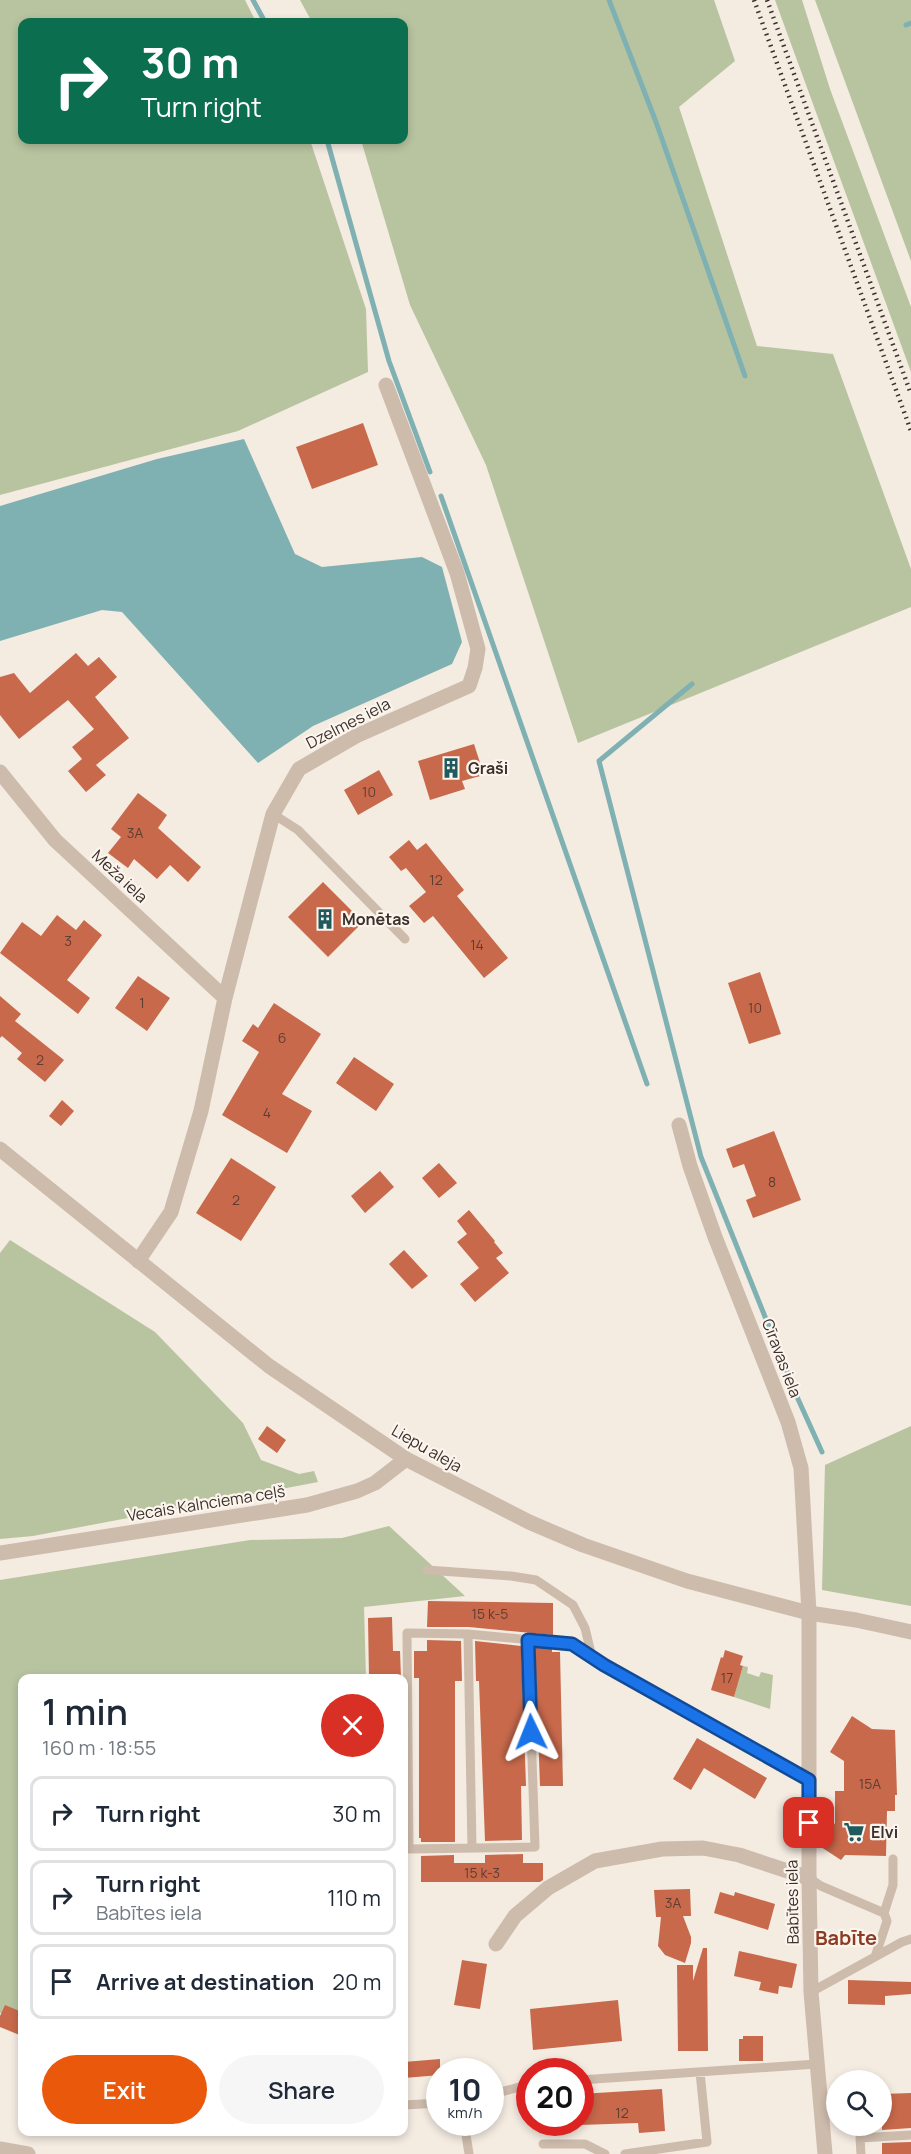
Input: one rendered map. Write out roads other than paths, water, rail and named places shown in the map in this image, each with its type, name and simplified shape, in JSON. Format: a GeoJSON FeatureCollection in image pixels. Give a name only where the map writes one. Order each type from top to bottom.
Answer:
{"type":"FeatureCollection","features":[{"type":"Feature","properties":{"kind":"street","name":"Dzelmes iela"},"geometry":{"type":"LineString","coordinates":[[138,1261],[171,1212],[201,1111],[225,998],[273,814],[299,769],[356,736],[469,686],[475,668],[478,649],[457,573],[386,385]]}},
{"type":"Feature","properties":{"kind":"street","name":"Meža iela"},"geometry":{"type":"LineString","coordinates":[[0,772],[55,840],[225,998]]}},
{"type":"Feature","properties":{"kind":"street","name":"Cīravas iela"},"geometry":{"type":"LineString","coordinates":[[679,1125],[704,1206],[788,1422],[801,1468],[809,1613]]}},
{"type":"Feature","properties":{"kind":"street","name":"Liepu aleja"},"geometry":{"type":"LineString","coordinates":[[0,1149],[269,1366],[406,1459],[529,1522],[583,1545],[687,1581],[809,1613],[911,1632]]}},
{"type":"Feature","properties":{"kind":"street","name":"Vecais Kalnciema ceļš"},"geometry":{"type":"LineString","coordinates":[[0,1553],[307,1505],[357,1491],[375,1483],[406,1459]]}},
{"type":"Feature","properties":{"kind":"street","name":"Babītes iela"},"geometry":{"type":"LineString","coordinates":[[809,1613],[809,1878],[812,1992],[825,2154]]}},
{"type":"Feature","properties":{"kind":"street"},"geometry":{"type":"LineString","coordinates":[[496,1944],[515,1916],[548,1888],[595,1861],[662,1849],[703,1848],[739,1855],[809,1878]]}},
{"type":"Feature","properties":{"kind":"street"},"geometry":{"type":"LineString","coordinates":[[0,2149],[28,2154]]}},
{"type":"Feature","properties":{"kind":"lane"},"geometry":{"type":"LineString","coordinates":[[273,814],[298,830],[405,939]]}},
{"type":"Feature","properties":{"kind":"lane"},"geometry":{"type":"LineString","coordinates":[[427,1570],[536,1580],[573,1605],[585,1628],[592,1657]]}},
{"type":"Feature","properties":{"kind":"lane"},"geometry":{"type":"LineString","coordinates":[[407,1674],[407,1633],[468,1634],[572,1644],[809,1780]]}},
{"type":"Feature","properties":{"kind":"lane"},"geometry":{"type":"LineString","coordinates":[[468,1634],[472,1848]]}},
{"type":"Feature","properties":{"kind":"lane"},"geometry":{"type":"LineString","coordinates":[[408,1741],[409,1849],[535,1848],[528,1640]]}},
{"type":"Feature","properties":{"kind":"lane"},"geometry":{"type":"LineString","coordinates":[[874,1957],[887,1921],[884,1913],[893,1885],[894,1859]]}},
{"type":"Feature","properties":{"kind":"lane"},"geometry":{"type":"LineString","coordinates":[[809,1878],[821,1886],[884,1913]]}},
{"type":"Feature","properties":{"kind":"lane"},"geometry":{"type":"LineString","coordinates":[[812,1992],[911,1939]]}},
{"type":"Feature","properties":{"kind":"lane"},"geometry":{"type":"LineString","coordinates":[[594,2079],[817,2064]]}},
{"type":"Feature","properties":{"kind":"lane"},"geometry":{"type":"LineString","coordinates":[[625,2154],[707,2142],[700,2072]]}},
{"type":"Feature","properties":{"kind":"lane"},"geometry":{"type":"LineString","coordinates":[[408,2105],[426,2104]]}},
{"type":"Feature","properties":{"kind":"lane"},"geometry":{"type":"LineString","coordinates":[[861,2154],[860,2138],[911,2134]]}},
{"type":"Feature","properties":{"kind":"lane"},"geometry":{"type":"LineString","coordinates":[[466,2136],[468,2154]]}},
{"type":"Feature","properties":{"kind":"lane"},"geometry":{"type":"LineString","coordinates":[[543,2144],[585,2144],[605,2154]]}},
{"type":"Feature","properties":{"kind":"water"},"geometry":{"type":"Polygon","coordinates":[[[244,439],[295,554],[322,567],[422,557],[442,567],[462,642],[452,664],[313,726],[258,763],[122,612],[102,610],[0,641],[0,506],[157,459],[244,439]]]}},
{"type":"Feature","properties":{"kind":"waterway"},"geometry":{"type":"LineString","coordinates":[[253,0],[263,18]]}},
{"type":"Feature","properties":{"kind":"waterway"},"geometry":{"type":"LineString","coordinates":[[609,0],[656,122],[745,376]]}},
{"type":"Feature","properties":{"kind":"waterway"},"geometry":{"type":"LineString","coordinates":[[906,25],[911,23]]}},
{"type":"Feature","properties":{"kind":"waterway"},"geometry":{"type":"LineString","coordinates":[[328,144],[389,361],[430,472]]}},
{"type":"Feature","properties":{"kind":"waterway"},"geometry":{"type":"LineString","coordinates":[[441,496],[647,1084]]}},
{"type":"Feature","properties":{"kind":"waterway"},"geometry":{"type":"LineString","coordinates":[[692,684],[599,761],[701,1157],[798,1399],[822,1452]]}},
{"type":"Feature","properties":{"kind":"railway"},"geometry":{"type":"LineString","coordinates":[[754,0],[911,431]]}},
{"type":"Feature","properties":{"kind":"railway"},"geometry":{"type":"LineString","coordinates":[[767,0],[911,394]]}},
{"type":"Feature","properties":{"kind":"place","name":"Graši"},"geometry":{"type":"Point","coordinates":[451,768]}},
{"type":"Feature","properties":{"kind":"place","name":"Monētas"},"geometry":{"type":"Point","coordinates":[325,919]}},
{"type":"Feature","properties":{"kind":"place","name":"Elvi"},"geometry":{"type":"Point","coordinates":[854,1832]}},
{"type":"Feature","properties":{"kind":"district","name":"Babīte"},"geometry":{"type":"Point","coordinates":[846,1938]}}]}
